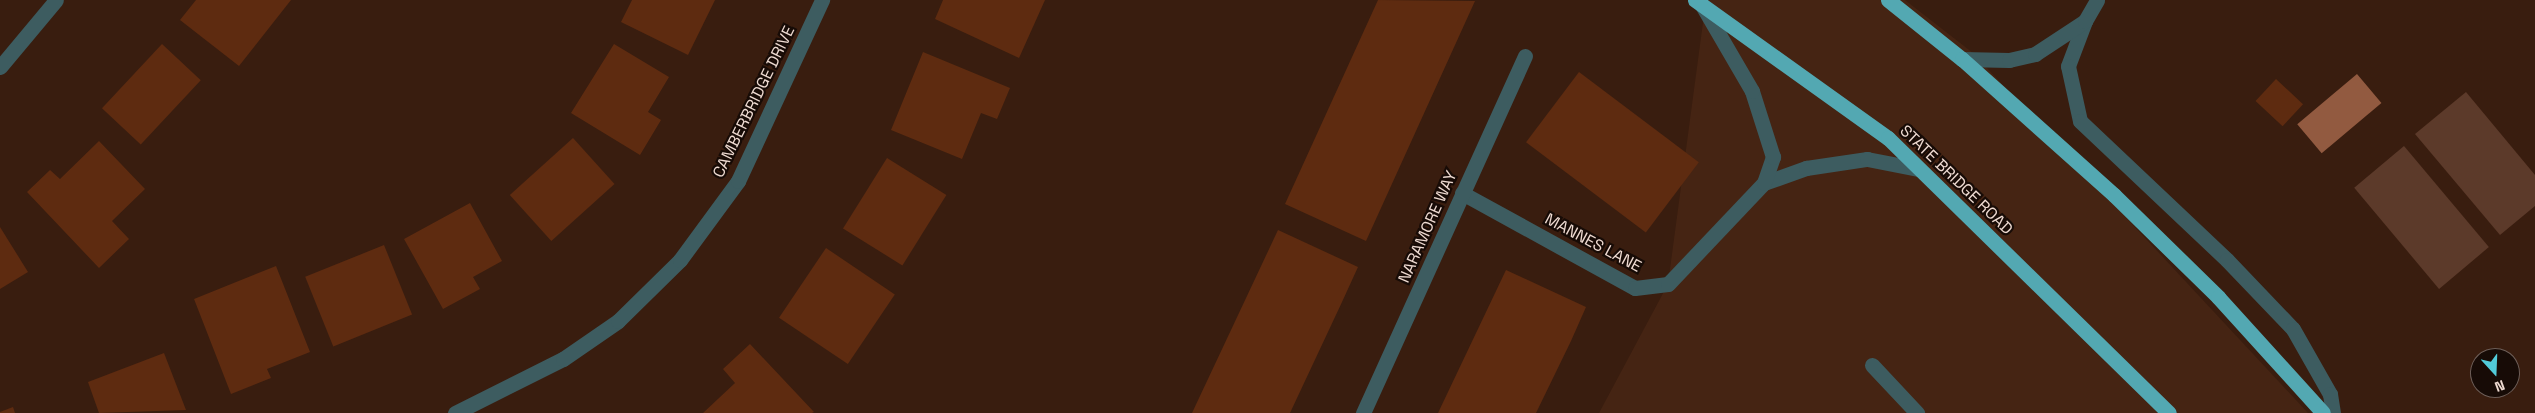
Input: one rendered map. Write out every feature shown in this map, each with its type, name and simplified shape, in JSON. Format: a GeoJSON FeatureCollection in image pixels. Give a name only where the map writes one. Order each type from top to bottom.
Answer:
{"type":"FeatureCollection","features":[{"type":"Feature","properties":{"kind":"highway"},"geometry":{"type":"LineString","coordinates":[[1888,0],[1962,59],[2114,195],[2218,296],[2323,413]]}},
{"type":"Feature","properties":{"kind":"highway","name":"STATE BRIDGE ROAD"},"geometry":{"type":"LineString","coordinates":[[1699,3],[1888,138],[2169,413]]}},
{"type":"Feature","properties":{"kind":"street"},"geometry":{"type":"LineString","coordinates":[[0,67],[56,0]]}},
{"type":"Feature","properties":{"kind":"street","name":"CAMBERBRIDGE DRIVE"},"geometry":{"type":"LineString","coordinates":[[455,413],[563,359],[618,321],[680,260],[738,181],[822,0]]}},
{"type":"Feature","properties":{"kind":"street"},"geometry":{"type":"LineString","coordinates":[[2098,0],[2085,21],[2068,66],[2080,121],[2227,260],[2293,329],[2330,394],[2333,413]]}},
{"type":"Feature","properties":{"kind":"street"},"geometry":{"type":"LineString","coordinates":[[1699,3],[1752,91],[1773,158],[1764,183]]}},
{"type":"Feature","properties":{"kind":"street"},"geometry":{"type":"LineString","coordinates":[[1962,59],[2009,60],[2035,54],[2085,21]]}},
{"type":"Feature","properties":{"kind":"street","name":"NARAMORE WAY"},"geometry":{"type":"LineString","coordinates":[[1363,413],[1525,56]]}},
{"type":"Feature","properties":{"kind":"street"},"geometry":{"type":"LineString","coordinates":[[1764,183],[1806,168],[1867,159],[1919,168]]}},
{"type":"Feature","properties":{"kind":"street","name":"MANNES LANE"},"geometry":{"type":"LineString","coordinates":[[1462,193],[1635,288],[1668,284],[1764,183]]}},
{"type":"Feature","properties":{"kind":"street"},"geometry":{"type":"LineString","coordinates":[[1872,365],[1917,413]]}},
{"type":"Feature","properties":{"kind":"shaded area"},"geometry":{"type":"Polygon","coordinates":[[[1706,0],[1905,0],[1973,53],[2308,413],[1599,413],[1668,284],[1706,0]]]}},
{"type":"Feature","properties":{"kind":"shaded area"},"geometry":{"type":"Polygon","coordinates":[[[2357,74],[2381,103],[2322,153],[2297,124],[2357,74]]]}},
{"type":"Feature","properties":{"kind":"shaded area"},"geometry":{"type":"Polygon","coordinates":[[[2466,92],[2535,175],[2535,206],[2500,235],[2415,134],[2466,92]]]}},
{"type":"Feature","properties":{"kind":"shaded area"},"geometry":{"type":"Polygon","coordinates":[[[2404,146],[2489,247],[2439,289],[2354,188],[2404,146]]]}},
{"type":"Feature","properties":{"kind":"building"},"geometry":{"type":"Polygon","coordinates":[[[196,0],[291,0],[239,66],[180,20],[196,0]]]}},
{"type":"Feature","properties":{"kind":"building"},"geometry":{"type":"Polygon","coordinates":[[[632,0],[715,0],[688,55],[621,22],[632,0]]]}},
{"type":"Feature","properties":{"kind":"building"},"geometry":{"type":"Polygon","coordinates":[[[943,0],[1045,0],[1019,58],[935,19],[943,0]]]}},
{"type":"Feature","properties":{"kind":"building"},"geometry":{"type":"Polygon","coordinates":[[[1378,0],[1475,1],[1366,241],[1285,204],[1378,0]]]}},
{"type":"Feature","properties":{"kind":"building"},"geometry":{"type":"Polygon","coordinates":[[[162,44],[201,80],[141,145],[102,108],[162,44]]]}},
{"type":"Feature","properties":{"kind":"building"},"geometry":{"type":"Polygon","coordinates":[[[614,44],[669,77],[648,112],[661,120],[640,155],[571,113],[614,44]]]}},
{"type":"Feature","properties":{"kind":"building"},"geometry":{"type":"Polygon","coordinates":[[[923,52],[1010,88],[997,119],[981,113],[962,159],[891,130],[923,52]]]}},
{"type":"Feature","properties":{"kind":"building"},"geometry":{"type":"Polygon","coordinates":[[[1579,72],[1699,162],[1646,233],[1526,142],[1579,72]]]}},
{"type":"Feature","properties":{"kind":"building"},"geometry":{"type":"Polygon","coordinates":[[[2276,79],[2303,104],[2283,126],[2256,101],[2276,79]]]}},
{"type":"Feature","properties":{"kind":"building"},"geometry":{"type":"Polygon","coordinates":[[[573,138],[614,184],[551,241],[510,195],[573,138]]]}},
{"type":"Feature","properties":{"kind":"building"},"geometry":{"type":"Polygon","coordinates":[[[99,141],[145,189],[112,221],[129,239],[99,268],[27,192],[50,170],[60,179],[99,141]]]}},
{"type":"Feature","properties":{"kind":"building"},"geometry":{"type":"Polygon","coordinates":[[[887,158],[946,195],[902,265],[843,228],[887,158]]]}},
{"type":"Feature","properties":{"kind":"building"},"geometry":{"type":"Polygon","coordinates":[[[470,203],[502,261],[473,277],[480,289],[443,309],[404,239],[470,203]]]}},
{"type":"Feature","properties":{"kind":"building"},"geometry":{"type":"Polygon","coordinates":[[[0,227],[28,272],[0,289],[0,227]]]}},
{"type":"Feature","properties":{"kind":"building"},"geometry":{"type":"Polygon","coordinates":[[[1278,230],[1358,267],[1290,413],[1192,413],[1278,230]]]}},
{"type":"Feature","properties":{"kind":"building"},"geometry":{"type":"Polygon","coordinates":[[[384,245],[412,315],[333,346],[305,277],[384,245]]]}},
{"type":"Feature","properties":{"kind":"building"},"geometry":{"type":"Polygon","coordinates":[[[826,248],[895,294],[848,364],[779,318],[826,248]]]}},
{"type":"Feature","properties":{"kind":"building"},"geometry":{"type":"Polygon","coordinates":[[[276,266],[310,352],[267,369],[271,378],[231,394],[194,299],[276,266]]]}},
{"type":"Feature","properties":{"kind":"building"},"geometry":{"type":"Polygon","coordinates":[[[1506,270],[1586,307],[1571,341],[1536,413],[1438,413],[1506,270]]]}},
{"type":"Feature","properties":{"kind":"building"},"geometry":{"type":"Polygon","coordinates":[[[750,344],[814,412],[703,413],[735,383],[723,369],[750,344]]]}},
{"type":"Feature","properties":{"kind":"building"},"geometry":{"type":"Polygon","coordinates":[[[164,353],[186,410],[99,413],[88,382],[164,353]]]}},
{"type":"Feature","properties":{"kind":"building"},"geometry":{"type":"Polygon","coordinates":[[[13,407],[15,413],[0,413],[0,412],[13,407]]]}}]}
